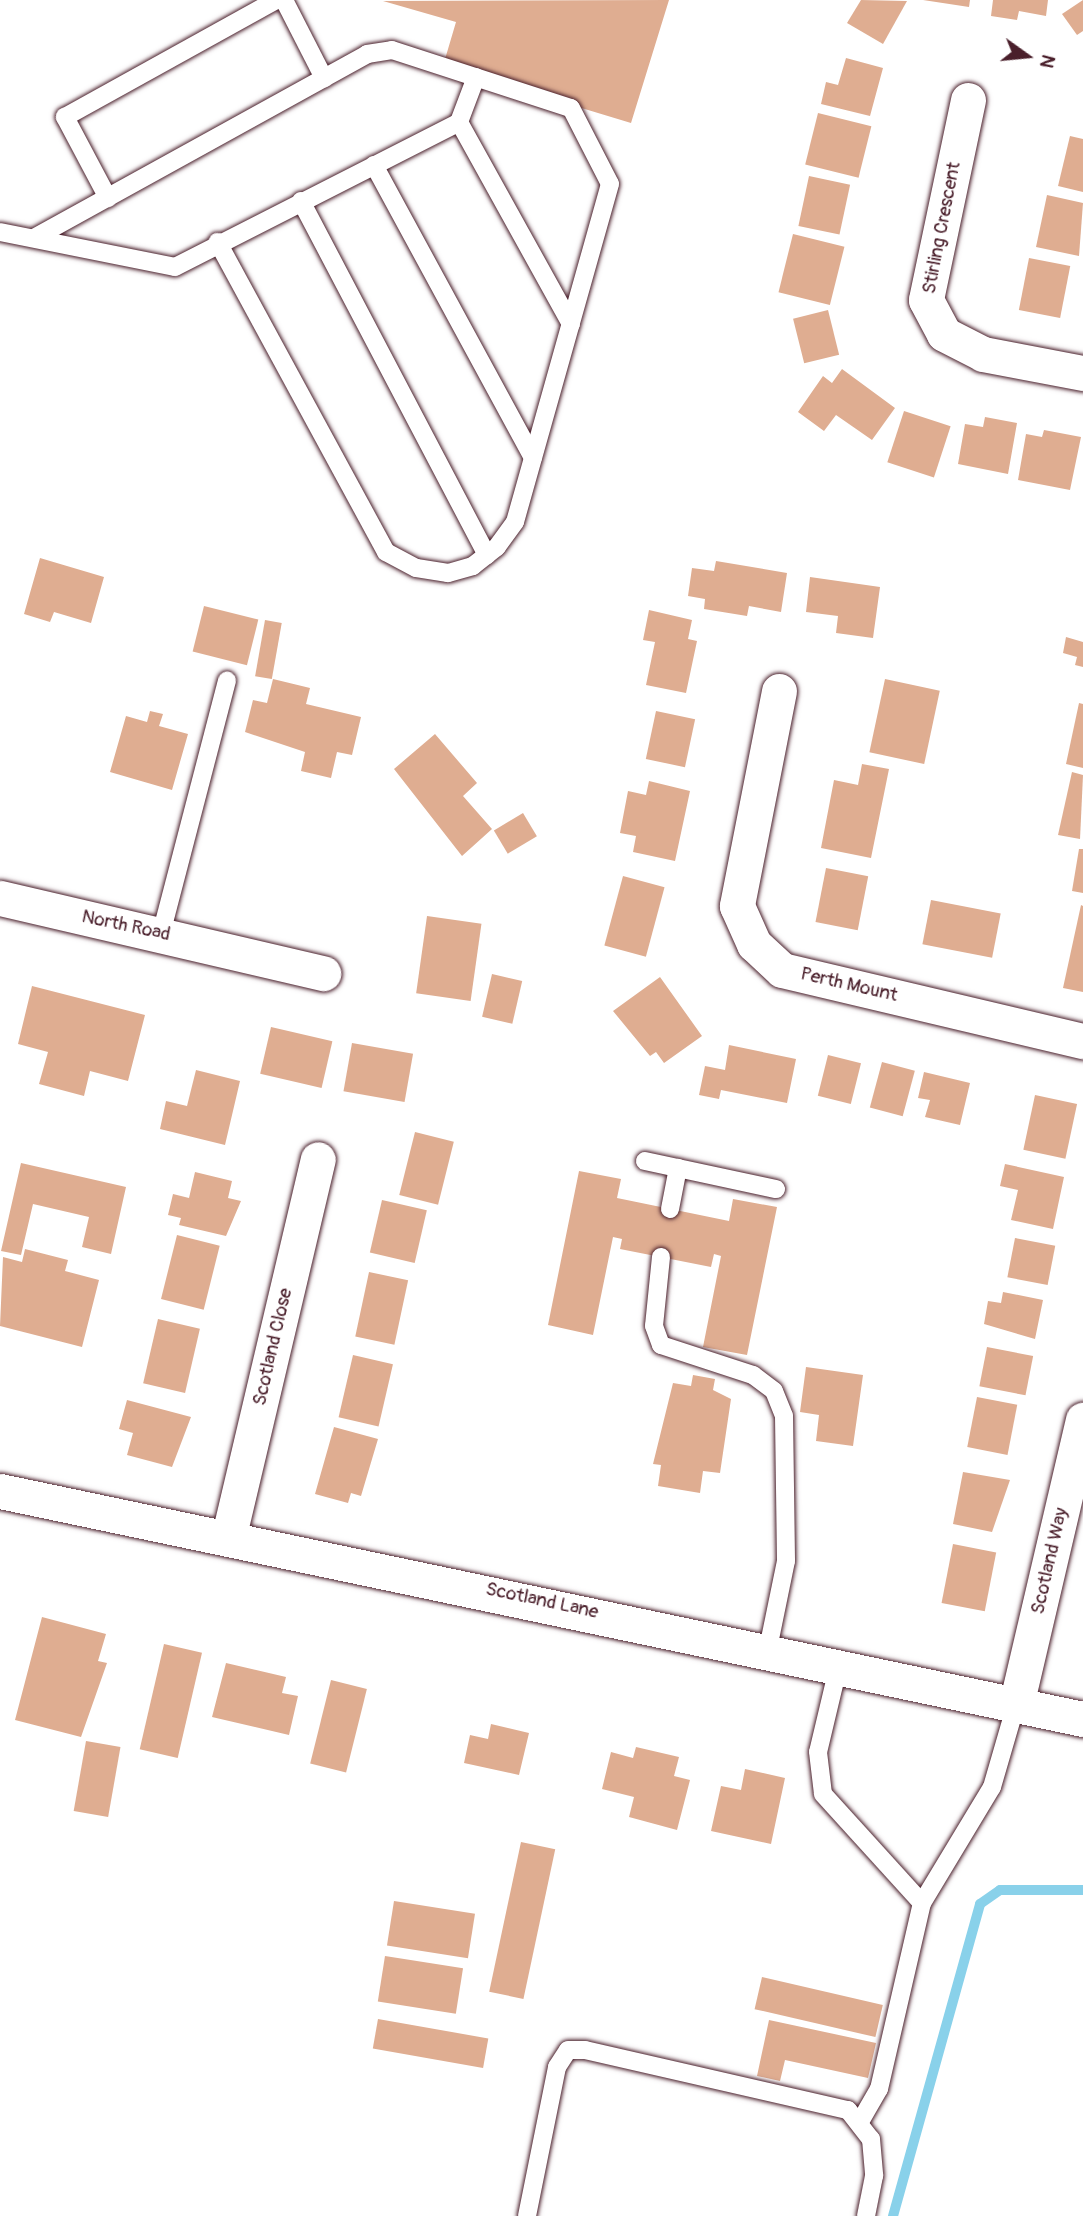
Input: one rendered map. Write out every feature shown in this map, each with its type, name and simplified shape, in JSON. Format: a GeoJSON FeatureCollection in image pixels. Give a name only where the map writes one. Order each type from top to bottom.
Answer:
{"type":"FeatureCollection","features":[{"type":"Feature","properties":{"kind":"street","name":"Stirling Crescent"},"geometry":{"type":"LineString","coordinates":[[968,100],[926,300],[944,334],[983,354],[1083,373]]}},
{"type":"Feature","properties":{"kind":"street","name":"Perth Mount"},"geometry":{"type":"LineString","coordinates":[[779,691],[737,906],[754,944],[782,970],[1083,1041]]}},
{"type":"Feature","properties":{"kind":"street","name":"North Road"},"geometry":{"type":"LineString","coordinates":[[0,898],[252,954],[323,973]]}},
{"type":"Feature","properties":{"kind":"street","name":"Scotland Close"},"geometry":{"type":"LineString","coordinates":[[229,1535],[318,1159]]}},
{"type":"Feature","properties":{"kind":"street","name":"Scotland Way"},"geometry":{"type":"LineString","coordinates":[[1017,1701],[1079,1454],[1083,1420]]}},
{"type":"Feature","properties":{"kind":"street","name":"Scotland Lane"},"geometry":{"type":"LineString","coordinates":[[0,1491],[229,1535],[1017,1701],[1083,1719]]}},
{"type":"Feature","properties":{"kind":"lane"},"geometry":{"type":"LineString","coordinates":[[108,198],[65,117],[276,0]]}},
{"type":"Feature","properties":{"kind":"lane"},"geometry":{"type":"LineString","coordinates":[[284,0],[324,78]]}},
{"type":"Feature","properties":{"kind":"lane"},"geometry":{"type":"LineString","coordinates":[[37,237],[367,54],[392,50],[571,108],[611,184],[515,522],[487,555],[448,573],[416,568],[386,552],[218,242]]}},
{"type":"Feature","properties":{"kind":"lane"},"geometry":{"type":"LineString","coordinates":[[0,238],[0,232],[37,237],[175,267],[218,242],[459,122],[476,77]]}},
{"type":"Feature","properties":{"kind":"lane"},"geometry":{"type":"LineString","coordinates":[[459,122],[571,324]]}},
{"type":"Feature","properties":{"kind":"lane"},"geometry":{"type":"LineString","coordinates":[[374,164],[533,457]]}},
{"type":"Feature","properties":{"kind":"lane"},"geometry":{"type":"LineString","coordinates":[[301,201],[487,555]]}},
{"type":"Feature","properties":{"kind":"lane"},"geometry":{"type":"LineString","coordinates":[[161,934],[227,680]]}},
{"type":"Feature","properties":{"kind":"lane"},"geometry":{"type":"LineString","coordinates":[[645,1161],[776,1189]]}},
{"type":"Feature","properties":{"kind":"lane"},"geometry":{"type":"LineString","coordinates":[[670,1209],[678,1168]]}},
{"type":"Feature","properties":{"kind":"lane"},"geometry":{"type":"LineString","coordinates":[[661,1257],[653,1326],[661,1345],[753,1375],[774,1391],[784,1416],[786,1561],[768,1649]]}},
{"type":"Feature","properties":{"kind":"lane"},"geometry":{"type":"LineString","coordinates":[[839,1664],[818,1752],[823,1794],[922,1903]]}},
{"type":"Feature","properties":{"kind":"lane"},"geometry":{"type":"LineString","coordinates":[[861,2120],[879,2089],[922,1903],[992,1787],[1017,1701]]}},
{"type":"Feature","properties":{"kind":"lane"},"geometry":{"type":"LineString","coordinates":[[527,2216],[557,2067],[568,2050],[848,2110],[861,2120],[871,2139],[874,2176],[866,2216]]}},
{"type":"Feature","properties":{"kind":"building"},"geometry":{"type":"Polygon","coordinates":[[[669,0],[631,123],[443,66],[456,22],[383,1],[669,0]]]}},
{"type":"Feature","properties":{"kind":"building"},"geometry":{"type":"Polygon","coordinates":[[[861,0],[907,1],[883,44],[847,23],[861,0]]]}},
{"type":"Feature","properties":{"kind":"building"},"geometry":{"type":"Polygon","coordinates":[[[923,0],[970,0],[969,7],[923,0]]]}},
{"type":"Feature","properties":{"kind":"building"},"geometry":{"type":"Polygon","coordinates":[[[993,0],[1048,0],[1046,16],[1019,11],[1017,20],[991,16],[993,0]]]}},
{"type":"Feature","properties":{"kind":"building"},"geometry":{"type":"Polygon","coordinates":[[[1083,0],[1083,31],[1077,35],[1062,14],[1083,0]]]}},
{"type":"Feature","properties":{"kind":"building"},"geometry":{"type":"Polygon","coordinates":[[[846,58],[883,68],[870,116],[821,104],[826,82],[838,85],[846,58]]]}},
{"type":"Feature","properties":{"kind":"building"},"geometry":{"type":"Polygon","coordinates":[[[818,113],[871,126],[859,178],[805,164],[818,113]]]}},
{"type":"Feature","properties":{"kind":"building"},"geometry":{"type":"Polygon","coordinates":[[[1070,136],[1083,139],[1083,192],[1058,186],[1070,136]]]}},
{"type":"Feature","properties":{"kind":"building"},"geometry":{"type":"Polygon","coordinates":[[[809,176],[850,185],[839,235],[798,226],[809,176]]]}},
{"type":"Feature","properties":{"kind":"building"},"geometry":{"type":"Polygon","coordinates":[[[1047,195],[1083,203],[1079,256],[1036,247],[1047,195]]]}},
{"type":"Feature","properties":{"kind":"building"},"geometry":{"type":"Polygon","coordinates":[[[793,234],[844,247],[830,305],[778,292],[793,234]]]}},
{"type":"Feature","properties":{"kind":"building"},"geometry":{"type":"Polygon","coordinates":[[[1029,258],[1070,266],[1060,318],[1019,310],[1029,258]]]}},
{"type":"Feature","properties":{"kind":"building"},"geometry":{"type":"Polygon","coordinates":[[[828,310],[839,355],[804,363],[793,319],[828,310]]]}},
{"type":"Feature","properties":{"kind":"building"},"geometry":{"type":"Polygon","coordinates":[[[842,369],[895,408],[872,440],[836,415],[824,431],[798,412],[823,376],[832,383],[842,369]]]}},
{"type":"Feature","properties":{"kind":"building"},"geometry":{"type":"Polygon","coordinates":[[[904,411],[951,426],[934,477],[887,462],[904,411]]]}},
{"type":"Feature","properties":{"kind":"building"},"geometry":{"type":"Polygon","coordinates":[[[985,417],[1017,423],[1008,474],[958,464],[965,424],[983,427],[985,417]]]}},
{"type":"Feature","properties":{"kind":"building"},"geometry":{"type":"Polygon","coordinates":[[[1044,430],[1081,437],[1070,490],[1018,480],[1026,434],[1042,437],[1044,430]]]}},
{"type":"Feature","properties":{"kind":"building"},"geometry":{"type":"Polygon","coordinates":[[[40,558],[104,577],[91,623],[54,612],[50,622],[24,614],[40,558]]]}},
{"type":"Feature","properties":{"kind":"building"},"geometry":{"type":"Polygon","coordinates":[[[716,561],[787,573],[781,612],[749,606],[747,616],[704,609],[705,599],[688,596],[692,568],[714,571],[716,561]]]}},
{"type":"Feature","properties":{"kind":"building"},"geometry":{"type":"Polygon","coordinates":[[[810,577],[880,587],[873,638],[836,633],[838,616],[806,612],[810,577]]]}},
{"type":"Feature","properties":{"kind":"building"},"geometry":{"type":"Polygon","coordinates":[[[204,606],[258,620],[247,665],[193,652],[204,606]]]}},
{"type":"Feature","properties":{"kind":"building"},"geometry":{"type":"Polygon","coordinates":[[[649,610],[692,620],[688,639],[697,641],[686,693],[646,685],[655,642],[643,640],[649,610]]]}},
{"type":"Feature","properties":{"kind":"building"},"geometry":{"type":"Polygon","coordinates":[[[265,620],[282,623],[272,679],[255,676],[265,620]]]}},
{"type":"Feature","properties":{"kind":"building"},"geometry":{"type":"Polygon","coordinates":[[[1066,637],[1083,642],[1083,667],[1075,665],[1077,657],[1063,653],[1066,637]]]}},
{"type":"Feature","properties":{"kind":"building"},"geometry":{"type":"Polygon","coordinates":[[[273,679],[310,688],[306,704],[361,717],[352,755],[337,752],[331,778],[301,771],[305,752],[245,732],[253,700],[267,703],[273,679]]]}},
{"type":"Feature","properties":{"kind":"building"},"geometry":{"type":"Polygon","coordinates":[[[885,679],[940,691],[924,764],[869,752],[885,679]]]}},
{"type":"Feature","properties":{"kind":"building"},"geometry":{"type":"Polygon","coordinates":[[[1079,703],[1083,704],[1083,768],[1066,764],[1079,703]]]}},
{"type":"Feature","properties":{"kind":"building"},"geometry":{"type":"Polygon","coordinates":[[[150,711],[163,714],[159,726],[188,734],[172,790],[110,772],[126,716],[147,722],[150,711]]]}},
{"type":"Feature","properties":{"kind":"building"},"geometry":{"type":"Polygon","coordinates":[[[656,711],[695,719],[685,767],[646,759],[656,711]]]}},
{"type":"Feature","properties":{"kind":"building"},"geometry":{"type":"Polygon","coordinates":[[[435,734],[477,783],[463,796],[492,829],[462,856],[394,769],[435,734]]]}},
{"type":"Feature","properties":{"kind":"building"},"geometry":{"type":"Polygon","coordinates":[[[862,764],[889,769],[871,858],[821,848],[834,780],[858,785],[862,764]]]}},
{"type":"Feature","properties":{"kind":"building"},"geometry":{"type":"Polygon","coordinates":[[[1072,772],[1083,775],[1080,839],[1058,835],[1072,772]]]}},
{"type":"Feature","properties":{"kind":"building"},"geometry":{"type":"Polygon","coordinates":[[[649,781],[690,791],[675,861],[633,852],[636,836],[620,833],[628,791],[646,795],[649,781]]]}},
{"type":"Feature","properties":{"kind":"building"},"geometry":{"type":"Polygon","coordinates":[[[523,813],[537,836],[508,854],[494,831],[523,813]]]}},
{"type":"Feature","properties":{"kind":"building"},"geometry":{"type":"Polygon","coordinates":[[[1079,849],[1083,849],[1083,893],[1072,891],[1079,849]]]}},
{"type":"Feature","properties":{"kind":"building"},"geometry":{"type":"Polygon","coordinates":[[[826,868],[868,876],[858,930],[816,922],[826,868]]]}},
{"type":"Feature","properties":{"kind":"building"},"geometry":{"type":"Polygon","coordinates":[[[623,876],[665,887],[646,957],[604,946],[623,876]]]}},
{"type":"Feature","properties":{"kind":"building"},"geometry":{"type":"Polygon","coordinates":[[[931,900],[1001,914],[992,958],[922,944],[931,900]]]}},
{"type":"Feature","properties":{"kind":"building"},"geometry":{"type":"Polygon","coordinates":[[[1081,905],[1083,906],[1083,992],[1063,988],[1081,905]]]}},
{"type":"Feature","properties":{"kind":"building"},"geometry":{"type":"Polygon","coordinates":[[[427,916],[481,924],[471,1001],[416,993],[427,916]]]}},
{"type":"Feature","properties":{"kind":"building"},"geometry":{"type":"Polygon","coordinates":[[[492,974],[522,981],[512,1024],[482,1017],[492,974]]]}},
{"type":"Feature","properties":{"kind":"building"},"geometry":{"type":"Polygon","coordinates":[[[660,977],[702,1036],[664,1063],[656,1052],[650,1056],[613,1011],[660,977]]]}},
{"type":"Feature","properties":{"kind":"building"},"geometry":{"type":"Polygon","coordinates":[[[32,986],[145,1015],[128,1081],[90,1071],[84,1096],[39,1084],[48,1052],[18,1044],[32,986]]]}},
{"type":"Feature","properties":{"kind":"building"},"geometry":{"type":"Polygon","coordinates":[[[271,1027],[332,1041],[322,1088],[260,1074],[271,1027]]]}},
{"type":"Feature","properties":{"kind":"building"},"geometry":{"type":"Polygon","coordinates":[[[352,1043],[413,1054],[405,1102],[343,1091],[352,1043]]]}},
{"type":"Feature","properties":{"kind":"building"},"geometry":{"type":"Polygon","coordinates":[[[729,1045],[796,1059],[787,1103],[721,1090],[719,1099],[699,1095],[705,1066],[725,1070],[729,1045]]]}},
{"type":"Feature","properties":{"kind":"building"},"geometry":{"type":"Polygon","coordinates":[[[828,1055],[861,1063],[851,1104],[818,1096],[828,1055]]]}},
{"type":"Feature","properties":{"kind":"building"},"geometry":{"type":"Polygon","coordinates":[[[882,1062],[915,1071],[903,1116],[870,1107],[882,1062]]]}},
{"type":"Feature","properties":{"kind":"building"},"geometry":{"type":"Polygon","coordinates":[[[196,1070],[240,1081],[225,1145],[160,1129],[166,1101],[187,1106],[196,1070]]]}},
{"type":"Feature","properties":{"kind":"building"},"geometry":{"type":"Polygon","coordinates":[[[924,1072],[970,1083],[960,1125],[925,1117],[930,1100],[918,1098],[924,1072]]]}},
{"type":"Feature","properties":{"kind":"building"},"geometry":{"type":"Polygon","coordinates":[[[1035,1095],[1077,1104],[1065,1159],[1023,1150],[1035,1095]]]}},
{"type":"Feature","properties":{"kind":"building"},"geometry":{"type":"Polygon","coordinates":[[[415,1132],[454,1142],[438,1205],[399,1195],[415,1132]]]}},
{"type":"Feature","properties":{"kind":"building"},"geometry":{"type":"Polygon","coordinates":[[[21,1163],[126,1187],[111,1254],[82,1247],[89,1217],[33,1204],[21,1255],[1,1251],[21,1163]]]}},
{"type":"Feature","properties":{"kind":"building"},"geometry":{"type":"Polygon","coordinates":[[[1005,1164],[1064,1177],[1053,1229],[1011,1220],[1018,1190],[1000,1186],[1005,1164]]]}},
{"type":"Feature","properties":{"kind":"building"},"geometry":{"type":"Polygon","coordinates":[[[579,1171],[621,1179],[617,1198],[729,1221],[733,1199],[777,1207],[747,1355],[703,1347],[721,1256],[714,1254],[711,1267],[620,1249],[622,1239],[613,1237],[593,1335],[548,1325],[579,1171]]]}},
{"type":"Feature","properties":{"kind":"building"},"geometry":{"type":"Polygon","coordinates":[[[195,1172],[232,1181],[228,1198],[241,1201],[226,1236],[179,1225],[181,1218],[168,1215],[173,1194],[189,1198],[195,1172]]]}},
{"type":"Feature","properties":{"kind":"building"},"geometry":{"type":"Polygon","coordinates":[[[382,1200],[427,1210],[415,1263],[370,1253],[382,1200]]]}},
{"type":"Feature","properties":{"kind":"building"},"geometry":{"type":"Polygon","coordinates":[[[177,1235],[220,1246],[204,1310],[161,1299],[177,1235]]]}},
{"type":"Feature","properties":{"kind":"building"},"geometry":{"type":"Polygon","coordinates":[[[1015,1238],[1055,1246],[1048,1285],[1007,1277],[1015,1238]]]}},
{"type":"Feature","properties":{"kind":"building"},"geometry":{"type":"Polygon","coordinates":[[[25,1249],[68,1260],[65,1271],[99,1280],[82,1347],[0,1326],[3,1257],[22,1262],[25,1249]]]}},
{"type":"Feature","properties":{"kind":"building"},"geometry":{"type":"Polygon","coordinates":[[[369,1272],[408,1280],[394,1345],[355,1337],[369,1272]]]}},
{"type":"Feature","properties":{"kind":"building"},"geometry":{"type":"Polygon","coordinates":[[[1003,1292],[1043,1300],[1035,1339],[984,1324],[988,1301],[1001,1303],[1003,1292]]]}},
{"type":"Feature","properties":{"kind":"building"},"geometry":{"type":"Polygon","coordinates":[[[158,1319],[200,1329],[185,1393],[143,1383],[158,1319]]]}},
{"type":"Feature","properties":{"kind":"building"},"geometry":{"type":"Polygon","coordinates":[[[987,1347],[1033,1356],[1026,1395],[979,1386],[987,1347]]]}},
{"type":"Feature","properties":{"kind":"building"},"geometry":{"type":"Polygon","coordinates":[[[353,1355],[393,1364],[379,1427],[339,1417],[353,1355]]]}},
{"type":"Feature","properties":{"kind":"building"},"geometry":{"type":"Polygon","coordinates":[[[806,1367],[863,1375],[853,1446],[816,1441],[819,1415],[800,1412],[806,1367]]]}},
{"type":"Feature","properties":{"kind":"building"},"geometry":{"type":"Polygon","coordinates":[[[693,1375],[715,1379],[713,1390],[731,1399],[720,1473],[703,1471],[700,1493],[658,1486],[661,1465],[653,1464],[673,1383],[691,1386],[693,1375]]]}},
{"type":"Feature","properties":{"kind":"building"},"geometry":{"type":"Polygon","coordinates":[[[977,1397],[1017,1405],[1008,1455],[967,1447],[977,1397]]]}},
{"type":"Feature","properties":{"kind":"building"},"geometry":{"type":"Polygon","coordinates":[[[127,1400],[191,1417],[172,1467],[127,1455],[133,1433],[119,1429],[127,1400]]]}},
{"type":"Feature","properties":{"kind":"building"},"geometry":{"type":"Polygon","coordinates":[[[334,1427],[378,1439],[361,1496],[351,1493],[348,1503],[315,1494],[334,1427]]]}},
{"type":"Feature","properties":{"kind":"building"},"geometry":{"type":"Polygon","coordinates":[[[963,1472],[1010,1480],[992,1532],[953,1524],[963,1472]]]}},
{"type":"Feature","properties":{"kind":"building"},"geometry":{"type":"Polygon","coordinates":[[[953,1544],[996,1552],[985,1611],[942,1603],[953,1544]]]}},
{"type":"Feature","properties":{"kind":"building"},"geometry":{"type":"Polygon","coordinates":[[[42,1617],[106,1634],[98,1661],[107,1663],[81,1737],[15,1720],[42,1617]]]}},
{"type":"Feature","properties":{"kind":"building"},"geometry":{"type":"Polygon","coordinates":[[[164,1644],[202,1653],[178,1758],[140,1749],[164,1644]]]}},
{"type":"Feature","properties":{"kind":"building"},"geometry":{"type":"Polygon","coordinates":[[[226,1663],[286,1677],[282,1693],[298,1696],[289,1735],[212,1717],[226,1663]]]}},
{"type":"Feature","properties":{"kind":"building"},"geometry":{"type":"Polygon","coordinates":[[[331,1680],[367,1689],[346,1772],[310,1763],[331,1680]]]}},
{"type":"Feature","properties":{"kind":"building"},"geometry":{"type":"Polygon","coordinates":[[[491,1724],[529,1733],[519,1775],[464,1763],[470,1735],[488,1739],[491,1724]]]}},
{"type":"Feature","properties":{"kind":"building"},"geometry":{"type":"Polygon","coordinates":[[[86,1741],[120,1747],[108,1817],[74,1811],[86,1741]]]}},
{"type":"Feature","properties":{"kind":"building"},"geometry":{"type":"Polygon","coordinates":[[[636,1747],[679,1757],[674,1776],[690,1780],[677,1830],[629,1817],[634,1797],[602,1789],[611,1752],[633,1758],[636,1747]]]}},
{"type":"Feature","properties":{"kind":"building"},"geometry":{"type":"Polygon","coordinates":[[[745,1769],[785,1778],[771,1844],[711,1831],[721,1786],[741,1790],[745,1769]]]}},
{"type":"Feature","properties":{"kind":"building"},"geometry":{"type":"Polygon","coordinates":[[[521,1842],[555,1849],[523,1999],[489,1992],[521,1842]]]}},
{"type":"Feature","properties":{"kind":"building"},"geometry":{"type":"Polygon","coordinates":[[[394,1901],[475,1914],[468,1958],[387,1945],[394,1901]]]}},
{"type":"Feature","properties":{"kind":"building"},"geometry":{"type":"Polygon","coordinates":[[[385,1956],[463,1968],[456,2014],[378,2001],[385,1956]]]}},
{"type":"Feature","properties":{"kind":"building"},"geometry":{"type":"Polygon","coordinates":[[[762,1977],[883,2005],[875,2037],[755,2009],[762,1977]]]}},
{"type":"Feature","properties":{"kind":"building"},"geometry":{"type":"Polygon","coordinates":[[[378,2019],[488,2038],[483,2068],[373,2049],[378,2019]]]}},
{"type":"Feature","properties":{"kind":"building"},"geometry":{"type":"Polygon","coordinates":[[[769,2020],[876,2043],[868,2078],[785,2060],[780,2081],[757,2076],[769,2020]]]}},
{"type":"Feature","properties":{"kind":"waterway"},"geometry":{"type":"LineString","coordinates":[[893,2216],[980,1904],[1000,1890],[1083,1890]]}}]}
